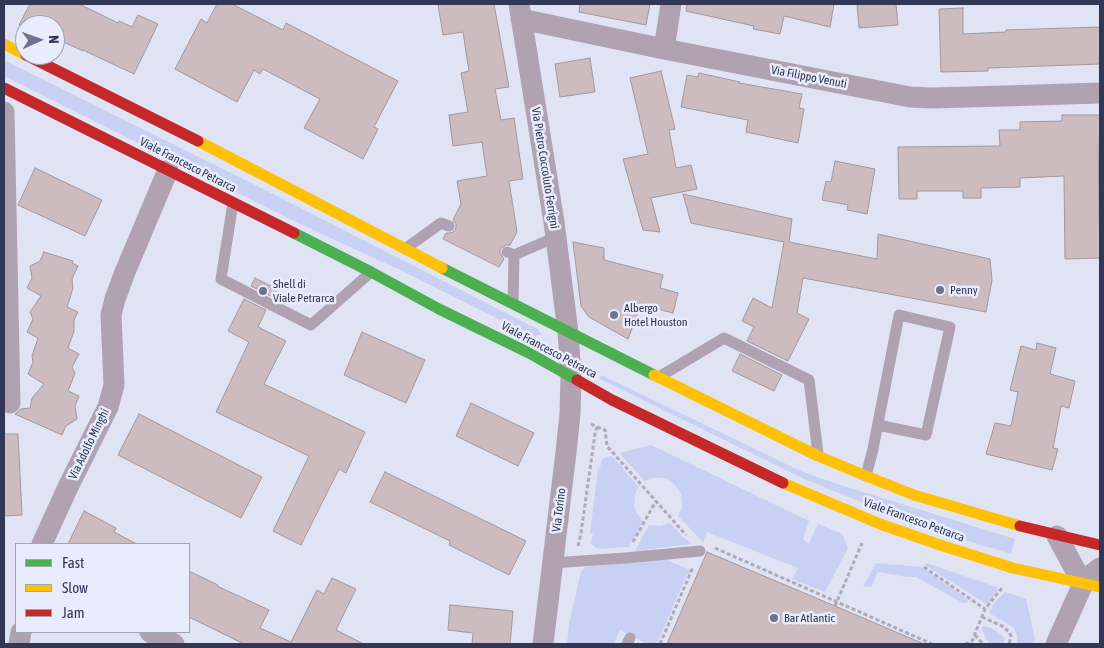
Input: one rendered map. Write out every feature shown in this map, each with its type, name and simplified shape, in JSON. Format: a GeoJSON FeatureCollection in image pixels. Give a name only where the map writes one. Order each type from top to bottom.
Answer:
{"type":"FeatureCollection","features":[{"type":"Feature","properties":{"kind":"main road","name":"Viale Francesco Petrarca"},"geometry":{"type":"LineString","coordinates":[[45,65],[196,140],[568,332],[818,456],[914,495],[1057,536],[1100,545]]}},
{"type":"Feature","properties":{"kind":"main road","name":"Viale Francesco Petrarca"},"geometry":{"type":"LineString","coordinates":[[4,88],[372,272],[439,309],[529,353],[612,400],[794,488],[908,535],[1012,568],[1092,586]]}},
{"type":"Feature","properties":{"kind":"street"},"geometry":{"type":"LineString","coordinates":[[664,49],[670,4]]}},
{"type":"Feature","properties":{"kind":"street","name":"Via Filippo Venuti"},"geometry":{"type":"LineString","coordinates":[[520,11],[664,49],[910,97],[1100,93]]}},
{"type":"Feature","properties":{"kind":"street","name":"Via Pietro Coccoluto Ferrigni"},"geometry":{"type":"LineString","coordinates":[[520,11],[556,237],[568,332],[571,376]]}},
{"type":"Feature","properties":{"kind":"street"},"geometry":{"type":"LineString","coordinates":[[4,112],[10,403]]}},
{"type":"Feature","properties":{"kind":"street","name":"Via Adolfo Minghi"},"geometry":{"type":"LineString","coordinates":[[42,543],[108,407],[114,385],[111,315],[115,299],[168,170]]}},
{"type":"Feature","properties":{"kind":"street","name":"Via Torino"},"geometry":{"type":"LineString","coordinates":[[543,644],[567,443],[571,376]]}},
{"type":"Feature","properties":{"kind":"street"},"geometry":{"type":"LineString","coordinates":[[1057,536],[1092,586]]}},
{"type":"Feature","properties":{"kind":"street"},"geometry":{"type":"LineString","coordinates":[[1056,644],[1092,586],[1092,574],[1100,568]]}},
{"type":"Feature","properties":{"kind":"street"},"geometry":{"type":"LineString","coordinates":[[152,633],[174,644]]}},
{"type":"Feature","properties":{"kind":"lane"},"geometry":{"type":"LineString","coordinates":[[233,204],[221,279],[311,325],[372,272]]}},
{"type":"Feature","properties":{"kind":"lane"},"geometry":{"type":"LineString","coordinates":[[404,249],[441,223],[449,226]]}},
{"type":"Feature","properties":{"kind":"lane"},"geometry":{"type":"LineString","coordinates":[[513,304],[510,254],[556,237]]}},
{"type":"Feature","properties":{"kind":"lane"},"geometry":{"type":"LineString","coordinates":[[866,476],[878,425],[899,315],[950,327],[926,435],[878,425]]}},
{"type":"Feature","properties":{"kind":"lane"},"geometry":{"type":"LineString","coordinates":[[658,377],[724,338],[809,380],[818,456]]}},
{"type":"Feature","properties":{"kind":"lane"},"geometry":{"type":"LineString","coordinates":[[552,563],[700,551]]}},
{"type":"Feature","properties":{"kind":"path"},"geometry":{"type":"LineString","coordinates":[[598,427],[605,430],[608,446],[700,551]]}},
{"type":"Feature","properties":{"kind":"path"},"geometry":{"type":"LineString","coordinates":[[625,558],[656,501]]}},
{"type":"Feature","properties":{"kind":"path"},"geometry":{"type":"LineString","coordinates":[[835,606],[862,543]]}},
{"type":"Feature","properties":{"kind":"path"},"geometry":{"type":"LineString","coordinates":[[660,644],[700,551],[711,546],[932,644]]}},
{"type":"Feature","properties":{"kind":"path"},"geometry":{"type":"LineString","coordinates":[[917,562],[985,609]]}},
{"type":"Feature","properties":{"kind":"path"},"geometry":{"type":"LineString","coordinates":[[965,644],[972,641],[985,609],[999,592]]}},
{"type":"Feature","properties":{"kind":"path"},"geometry":{"type":"LineString","coordinates":[[982,617],[1002,626],[1009,632],[1011,636],[1009,644]]}},
{"type":"Feature","properties":{"kind":"path"},"geometry":{"type":"LineString","coordinates":[[975,635],[983,644]]}},
{"type":"Feature","properties":{"kind":"shaded area"},"geometry":{"type":"Polygon","coordinates":[[[4,60],[275,195],[539,330],[541,334],[535,336],[529,334],[400,270],[296,222],[4,76],[4,60]]]}},
{"type":"Feature","properties":{"kind":"shaded area"},"geometry":{"type":"Polygon","coordinates":[[[601,375],[803,472],[1015,539],[1011,554],[925,528],[802,478],[600,379],[601,375]]]}},
{"type":"Feature","properties":{"kind":"shaded area"},"geometry":{"type":"Polygon","coordinates":[[[651,445],[809,521],[803,540],[809,543],[818,524],[842,534],[848,548],[825,592],[792,579],[798,568],[707,532],[703,542],[678,516],[682,507],[682,501],[681,494],[675,485],[662,478],[653,478],[645,481],[619,453],[651,445]]]}},
{"type":"Feature","properties":{"kind":"shaded area"},"geometry":{"type":"Polygon","coordinates":[[[611,456],[623,467],[639,487],[635,494],[634,506],[643,521],[629,547],[598,549],[591,544],[593,533],[590,533],[598,469],[604,458],[611,456]]]}},
{"type":"Feature","properties":{"kind":"shaded area"},"geometry":{"type":"Polygon","coordinates":[[[670,523],[691,544],[635,551],[649,525],[660,526],[670,523]]]}},
{"type":"Feature","properties":{"kind":"shaded area"},"geometry":{"type":"Polygon","coordinates":[[[665,559],[690,570],[657,644],[644,644],[644,642],[620,630],[614,644],[567,644],[569,624],[581,572],[585,567],[665,559]]]}},
{"type":"Feature","properties":{"kind":"shaded area"},"geometry":{"type":"Polygon","coordinates":[[[876,563],[922,567],[967,599],[968,602],[963,603],[916,577],[878,572],[871,587],[863,586],[876,563]]]}},
{"type":"Feature","properties":{"kind":"shaded area"},"geometry":{"type":"Polygon","coordinates":[[[926,563],[997,587],[998,591],[986,604],[925,565],[926,563]]]}},
{"type":"Feature","properties":{"kind":"shaded area"},"geometry":{"type":"Polygon","coordinates":[[[1005,592],[1026,599],[1035,639],[1033,644],[1017,644],[1017,635],[1013,627],[989,613],[997,599],[1005,592]]]}},
{"type":"Feature","properties":{"kind":"shaded area"},"geometry":{"type":"Polygon","coordinates":[[[984,626],[1002,635],[1005,638],[1003,644],[989,644],[983,632],[982,627],[984,626]]]}},
{"type":"Feature","properties":{"kind":"building"},"geometry":{"type":"Polygon","coordinates":[[[30,4],[79,4],[118,23],[119,21],[132,27],[138,15],[158,24],[134,74],[65,43],[65,15],[24,15],[30,4]]]}},
{"type":"Feature","properties":{"kind":"building"},"geometry":{"type":"Polygon","coordinates":[[[217,4],[232,4],[283,30],[286,23],[398,81],[374,127],[378,129],[363,159],[304,128],[320,99],[263,69],[260,74],[254,70],[237,102],[175,69],[201,19],[207,23],[217,4]]]}},
{"type":"Feature","properties":{"kind":"building"},"geometry":{"type":"Polygon","coordinates":[[[438,4],[494,4],[509,87],[495,89],[501,120],[514,118],[523,179],[509,181],[517,232],[510,245],[500,249],[504,259],[499,267],[443,239],[446,233],[453,232],[456,228],[453,220],[461,204],[457,181],[487,176],[482,142],[453,146],[449,115],[468,112],[461,73],[469,71],[463,32],[443,35],[438,4]]]}},
{"type":"Feature","properties":{"kind":"building"},"geometry":{"type":"Polygon","coordinates":[[[580,4],[650,4],[646,25],[579,12],[580,4]]]}},
{"type":"Feature","properties":{"kind":"building"},"geometry":{"type":"Polygon","coordinates":[[[687,4],[834,4],[830,27],[784,16],[780,34],[753,29],[754,26],[686,11],[687,4]]]}},
{"type":"Feature","properties":{"kind":"building"},"geometry":{"type":"Polygon","coordinates":[[[857,4],[896,4],[898,25],[859,28],[857,4]]]}},
{"type":"Feature","properties":{"kind":"building"},"geometry":{"type":"Polygon","coordinates":[[[963,8],[963,34],[1006,32],[1006,30],[1100,27],[1100,64],[988,68],[988,71],[941,72],[939,9],[963,8]]]}},
{"type":"Feature","properties":{"kind":"building"},"geometry":{"type":"Polygon","coordinates":[[[590,58],[595,92],[560,97],[555,64],[590,58]]]}},
{"type":"Feature","properties":{"kind":"building"},"geometry":{"type":"Polygon","coordinates":[[[661,71],[675,129],[669,130],[676,168],[691,165],[697,189],[651,198],[660,232],[643,230],[623,159],[648,154],[630,78],[661,71]]]}},
{"type":"Feature","properties":{"kind":"building"},"geometry":{"type":"Polygon","coordinates":[[[699,73],[739,83],[802,94],[799,108],[804,109],[798,143],[746,132],[748,120],[681,107],[687,75],[698,77],[699,73]]]}},
{"type":"Feature","properties":{"kind":"building"},"geometry":{"type":"Polygon","coordinates":[[[1062,115],[1100,115],[1100,144],[1098,144],[1100,258],[1065,259],[1064,176],[1020,178],[1020,187],[981,188],[981,198],[963,198],[963,191],[917,191],[917,199],[899,199],[898,147],[1000,146],[999,130],[1020,130],[1020,122],[1062,121],[1062,115]]]}},
{"type":"Feature","properties":{"kind":"building"},"geometry":{"type":"Polygon","coordinates":[[[835,161],[875,169],[867,214],[847,210],[848,205],[822,200],[826,181],[831,182],[835,161]]]}},
{"type":"Feature","properties":{"kind":"building"},"geometry":{"type":"Polygon","coordinates":[[[35,168],[102,200],[85,236],[18,205],[35,168]]]}},
{"type":"Feature","properties":{"kind":"building"},"geometry":{"type":"Polygon","coordinates":[[[683,194],[792,219],[789,242],[877,259],[878,234],[990,259],[992,280],[986,312],[803,278],[797,313],[809,319],[788,361],[747,341],[754,327],[742,321],[753,298],[772,308],[784,242],[691,223],[683,194]]]}},
{"type":"Feature","properties":{"kind":"building"},"geometry":{"type":"Polygon","coordinates":[[[573,242],[604,248],[604,260],[663,275],[660,288],[678,293],[673,313],[641,305],[628,339],[589,317],[581,306],[573,242]]]}},
{"type":"Feature","properties":{"kind":"building"},"geometry":{"type":"Polygon","coordinates":[[[44,252],[73,261],[72,263],[78,266],[72,279],[73,288],[67,307],[78,312],[74,320],[74,331],[68,348],[79,354],[72,367],[75,373],[68,391],[79,396],[75,406],[77,419],[66,426],[62,435],[15,414],[21,409],[30,408],[32,398],[44,384],[28,374],[33,362],[32,356],[38,338],[27,332],[33,319],[30,312],[41,296],[27,288],[32,278],[30,266],[40,261],[44,252]]]}},
{"type":"Feature","properties":{"kind":"building"},"geometry":{"type":"Polygon","coordinates":[[[255,278],[277,289],[273,297],[251,286],[255,278]]]}},
{"type":"Feature","properties":{"kind":"building"},"geometry":{"type":"Polygon","coordinates":[[[244,299],[266,310],[258,327],[286,341],[264,384],[365,432],[346,473],[339,469],[301,545],[273,531],[309,456],[216,412],[249,342],[228,331],[244,299]]]}},
{"type":"Feature","properties":{"kind":"building"},"geometry":{"type":"Polygon","coordinates":[[[362,332],[425,360],[406,403],[344,375],[362,332]]]}},
{"type":"Feature","properties":{"kind":"building"},"geometry":{"type":"Polygon","coordinates":[[[1037,343],[1056,348],[1050,374],[1075,381],[1069,408],[1061,406],[1053,448],[1058,449],[1052,470],[986,454],[995,423],[1011,426],[1018,392],[1010,390],[1021,346],[1036,350],[1037,343]]]}},
{"type":"Feature","properties":{"kind":"building"},"geometry":{"type":"Polygon","coordinates":[[[740,354],[782,375],[774,391],[732,371],[740,354]]]}},
{"type":"Feature","properties":{"kind":"building"},"geometry":{"type":"Polygon","coordinates":[[[471,403],[534,433],[518,466],[456,436],[471,403]]]}},
{"type":"Feature","properties":{"kind":"building"},"geometry":{"type":"Polygon","coordinates":[[[139,414],[262,477],[241,518],[118,455],[139,414]]]}},
{"type":"Feature","properties":{"kind":"building"},"geometry":{"type":"Polygon","coordinates":[[[4,434],[18,434],[22,515],[4,516],[4,434]]]}},
{"type":"Feature","properties":{"kind":"building"},"geometry":{"type":"Polygon","coordinates":[[[385,472],[526,541],[509,575],[449,545],[450,541],[370,502],[385,472]]]}},
{"type":"Feature","properties":{"kind":"building"},"geometry":{"type":"Polygon","coordinates":[[[84,511],[116,528],[114,532],[135,543],[68,543],[84,511]]]}},
{"type":"Feature","properties":{"kind":"building"},"geometry":{"type":"Polygon","coordinates":[[[707,552],[835,606],[924,644],[667,644],[707,552]]]}},
{"type":"Feature","properties":{"kind":"building"},"geometry":{"type":"Polygon","coordinates":[[[190,571],[269,610],[260,628],[291,642],[317,590],[324,594],[332,578],[356,589],[336,630],[364,644],[244,644],[190,617],[190,571]]]}},
{"type":"Feature","properties":{"kind":"building"},"geometry":{"type":"Polygon","coordinates":[[[450,605],[513,611],[510,644],[472,644],[473,633],[448,630],[450,605]]]}},
{"type":"Feature","properties":{"kind":"traffic: fast"},"geometry":{"type":"LineString","coordinates":[[294,233],[439,309],[529,353],[577,380]]}},
{"type":"Feature","properties":{"kind":"traffic: fast"},"geometry":{"type":"LineString","coordinates":[[442,268],[654,375]]}},
{"type":"Feature","properties":{"kind":"traffic: slow"},"geometry":{"type":"LineString","coordinates":[[4,44],[15,50]]}},
{"type":"Feature","properties":{"kind":"traffic: slow"},"geometry":{"type":"LineString","coordinates":[[198,141],[442,268]]}},
{"type":"Feature","properties":{"kind":"traffic: slow"},"geometry":{"type":"LineString","coordinates":[[654,375],[818,456],[866,476],[914,495],[1020,526]]}},
{"type":"Feature","properties":{"kind":"traffic: slow"},"geometry":{"type":"LineString","coordinates":[[783,483],[880,524],[940,545],[1013,568],[1100,587]]}},
{"type":"Feature","properties":{"kind":"traffic: jam"},"geometry":{"type":"LineString","coordinates":[[46,65],[198,141]]}},
{"type":"Feature","properties":{"kind":"traffic: jam"},"geometry":{"type":"LineString","coordinates":[[4,88],[294,233]]}},
{"type":"Feature","properties":{"kind":"traffic: jam"},"geometry":{"type":"LineString","coordinates":[[577,380],[612,400],[783,483]]}},
{"type":"Feature","properties":{"kind":"traffic: jam"},"geometry":{"type":"LineString","coordinates":[[1020,526],[1100,545]]}},
{"type":"Feature","properties":{"kind":"place","name":"Penny"},"geometry":{"type":"Point","coordinates":[940,290]}},
{"type":"Feature","properties":{"kind":"place","name":"Shell di Viale Petrarca"},"geometry":{"type":"Point","coordinates":[263,291]}},
{"type":"Feature","properties":{"kind":"place","name":"Albergo Hotel Houston"},"geometry":{"type":"Point","coordinates":[614,315]}},
{"type":"Feature","properties":{"kind":"place","name":"Bar Atlantic"},"geometry":{"type":"Point","coordinates":[774,618]}}]}
